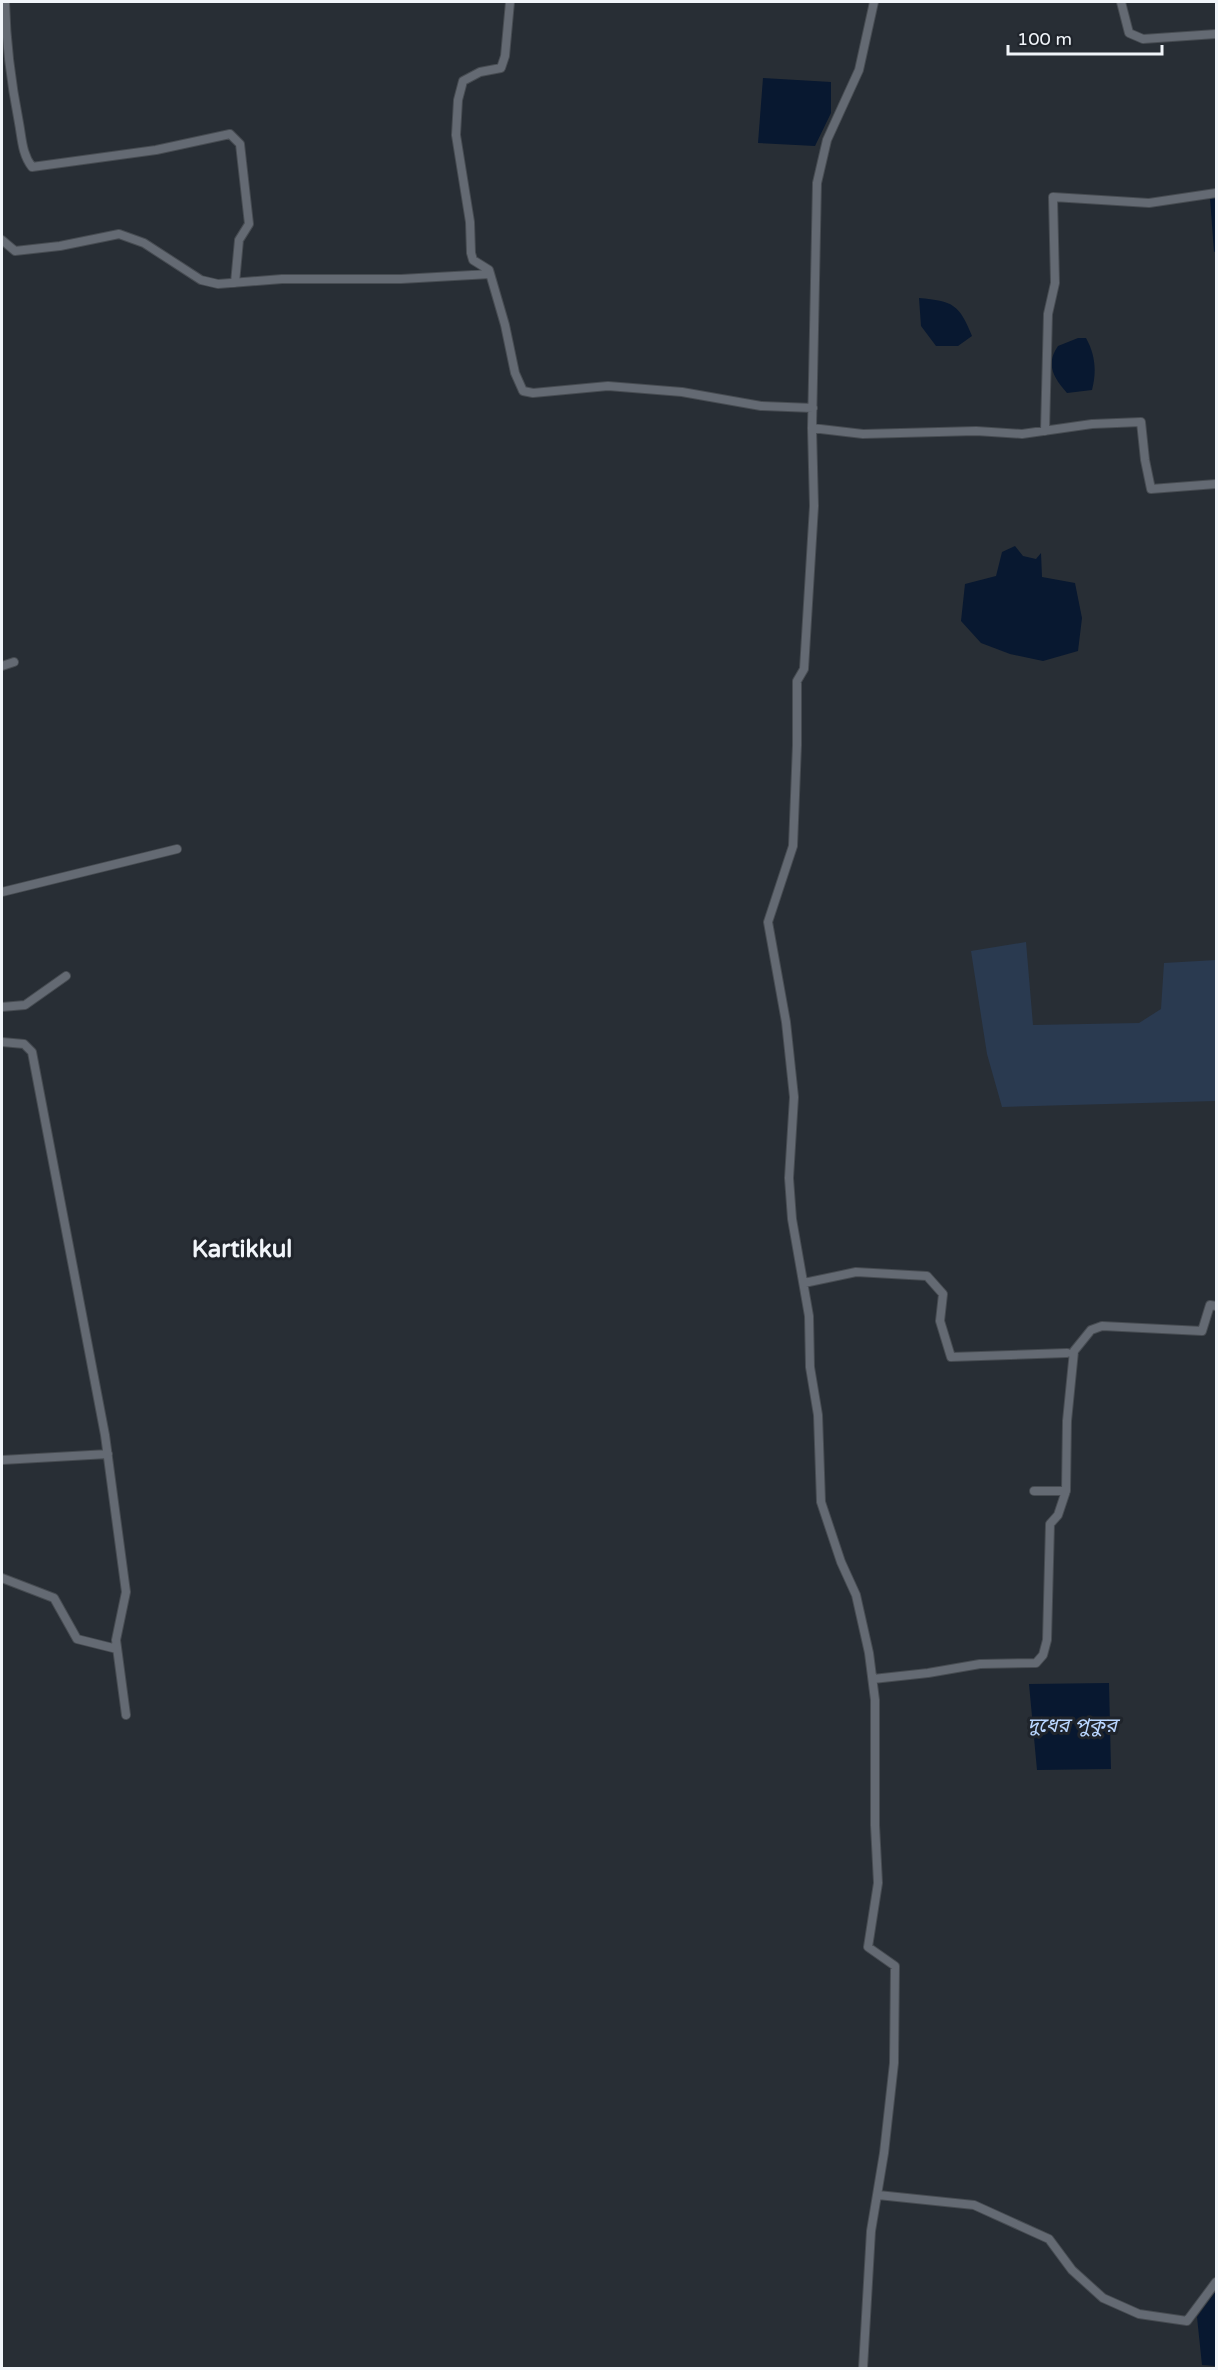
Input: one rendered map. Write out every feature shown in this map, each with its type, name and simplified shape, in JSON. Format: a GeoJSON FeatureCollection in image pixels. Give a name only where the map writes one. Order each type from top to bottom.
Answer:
{"type":"FeatureCollection","features":[{"type":"Feature","properties":{"kind":"street"},"geometry":{"type":"LineString","coordinates":[[5,2],[6,45],[13,94],[25,157],[32,167],[156,150],[230,134],[240,144],[249,224],[239,240],[235,283]]}},
{"type":"Feature","properties":{"kind":"street"},"geometry":{"type":"LineString","coordinates":[[510,2],[505,56],[501,68],[480,72],[464,81],[458,100],[456,135],[470,222],[471,253],[473,260],[489,270],[515,373],[523,391],[533,393],[608,386],[645,391],[682,392],[761,406],[813,408]]}},
{"type":"Feature","properties":{"kind":"street"},"geometry":{"type":"LineString","coordinates":[[863,2368],[871,2231],[878,2194],[894,2063],[894,1966],[868,1947],[878,1883],[873,1679],[856,1595],[841,1562],[821,1502],[818,1415],[810,1367],[809,1316],[792,1219],[789,1178],[794,1097],[786,1022],[768,922],[792,846],[797,746],[797,681],[804,669],[814,506],[812,429],[817,183],[826,140],[859,70],[874,2]]}},
{"type":"Feature","properties":{"kind":"street"},"geometry":{"type":"LineString","coordinates":[[1121,2],[1129,33],[1143,39],[1216,34]]}},
{"type":"Feature","properties":{"kind":"street"},"geometry":{"type":"LineString","coordinates":[[1045,432],[1048,314],[1055,283],[1053,197],[1149,203],[1216,193]]}},
{"type":"Feature","properties":{"kind":"street"},"geometry":{"type":"LineString","coordinates":[[2,240],[15,251],[60,246],[119,234],[144,243],[201,280],[218,284],[282,279],[401,279],[490,274]]}},
{"type":"Feature","properties":{"kind":"street"},"geometry":{"type":"LineString","coordinates":[[812,429],[863,434],[947,431],[1022,434],[1092,424],[1141,422],[1151,489],[1216,484]]}},
{"type":"Feature","properties":{"kind":"street"},"geometry":{"type":"LineString","coordinates":[[2,666],[14,662]]}},
{"type":"Feature","properties":{"kind":"street"},"geometry":{"type":"LineString","coordinates":[[2,892],[177,849]]}},
{"type":"Feature","properties":{"kind":"street"},"geometry":{"type":"LineString","coordinates":[[2,1007],[25,1005],[66,976]]}},
{"type":"Feature","properties":{"kind":"street"},"geometry":{"type":"LineString","coordinates":[[2,1042],[24,1044],[32,1052],[108,1454],[126,1592],[116,1640],[126,1715]]}},
{"type":"Feature","properties":{"kind":"street"},"geometry":{"type":"LineString","coordinates":[[804,1283],[856,1272],[927,1276],[943,1294],[940,1321],[951,1357],[1067,1353]]}},
{"type":"Feature","properties":{"kind":"street"},"geometry":{"type":"LineString","coordinates":[[873,1679],[980,1664],[1036,1663],[1043,1655],[1047,1640],[1050,1524],[1058,1515],[1066,1491],[1067,1421],[1074,1351],[1091,1330],[1102,1326],[1202,1331],[1210,1305],[1216,1306]]}},
{"type":"Feature","properties":{"kind":"street"},"geometry":{"type":"LineString","coordinates":[[2,1460],[108,1454]]}},
{"type":"Feature","properties":{"kind":"street"},"geometry":{"type":"LineString","coordinates":[[1034,1491],[1066,1491]]}},
{"type":"Feature","properties":{"kind":"street"},"geometry":{"type":"LineString","coordinates":[[2,1578],[54,1598],[77,1639],[117,1649]]}},
{"type":"Feature","properties":{"kind":"street"},"geometry":{"type":"LineString","coordinates":[[878,2194],[974,2205],[1049,2239],[1071,2270],[1103,2298],[1139,2314],[1187,2321],[1216,2282]]}},
{"type":"Feature","properties":{"kind":"shaded area"},"geometry":{"type":"Polygon","coordinates":[[[1026,942],[1033,1025],[1139,1023],[1161,1009],[1164,963],[1216,960],[1216,1101],[1002,1107],[987,1054],[971,951],[1026,942]]]}},
{"type":"Feature","properties":{"kind":"water"},"geometry":{"type":"Polygon","coordinates":[[[763,78],[831,82],[831,113],[815,146],[758,143],[763,78]]]}},
{"type":"Feature","properties":{"kind":"water"},"geometry":{"type":"Polygon","coordinates":[[[1216,197],[1216,251],[1214,252],[1210,198],[1216,197]]]}},
{"type":"Feature","properties":{"kind":"water"},"geometry":{"type":"Polygon","coordinates":[[[919,298],[940,301],[953,306],[963,317],[972,336],[958,346],[936,346],[921,326],[919,298]]]}},
{"type":"Feature","properties":{"kind":"water"},"geometry":{"type":"Polygon","coordinates":[[[1078,338],[1086,338],[1091,350],[1095,369],[1094,383],[1092,390],[1067,393],[1055,377],[1052,359],[1058,346],[1078,338]]]}},
{"type":"Feature","properties":{"kind":"water"},"geometry":{"type":"Polygon","coordinates":[[[1015,546],[1023,556],[1036,559],[1041,553],[1042,577],[1075,583],[1082,618],[1078,651],[1043,661],[1010,654],[981,643],[961,621],[965,584],[996,576],[1002,552],[1015,546]]]}},
{"type":"Feature","properties":{"kind":"water","name":"দুধের পুকুর"},"geometry":{"type":"Polygon","coordinates":[[[1109,1683],[1111,1769],[1037,1770],[1029,1684],[1109,1683]]]}},
{"type":"Feature","properties":{"kind":"water"},"geometry":{"type":"Polygon","coordinates":[[[1216,2291],[1216,2366],[1202,2365],[1197,2317],[1216,2291]]]}},
{"type":"Feature","properties":{"kind":"district","name":"Kartikkul"},"geometry":{"type":"Point","coordinates":[242,1249]}}]}
